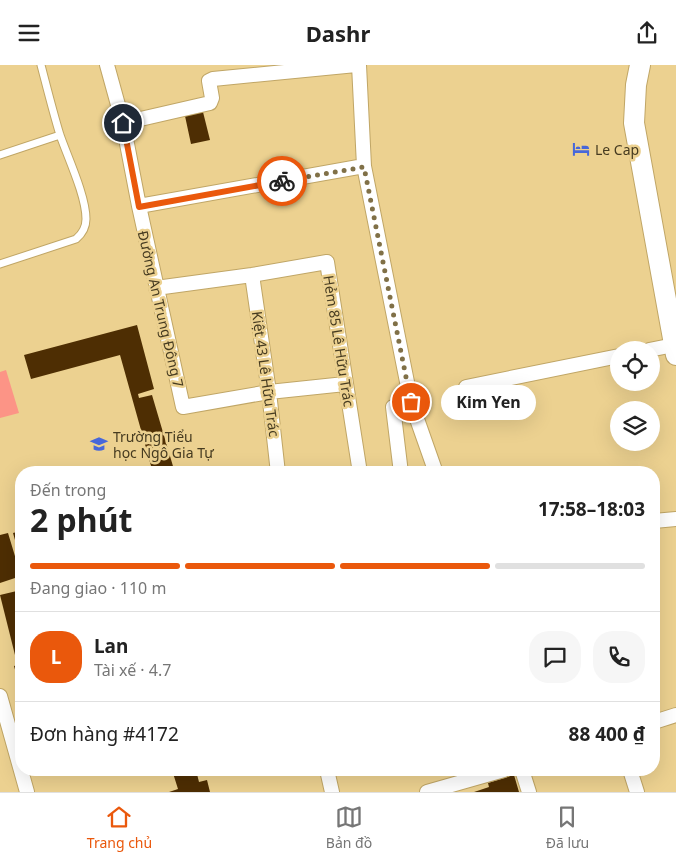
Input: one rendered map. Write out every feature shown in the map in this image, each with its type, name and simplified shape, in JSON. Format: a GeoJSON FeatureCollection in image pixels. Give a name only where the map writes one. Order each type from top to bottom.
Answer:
{"type":"FeatureCollection","features":[{"type":"Feature","properties":{"kind":"street","name":"Đường An Trung Đông 7"},"geometry":{"type":"LineString","coordinates":[[108,65],[123,123],[156,288],[183,407],[269,392]]}},
{"type":"Feature","properties":{"kind":"street"},"geometry":{"type":"LineString","coordinates":[[123,123],[210,103],[212,99],[209,81],[213,79],[357,65],[364,167],[411,402],[434,466]]}},
{"type":"Feature","properties":{"kind":"street"},"geometry":{"type":"LineString","coordinates":[[640,65],[636,85],[634,123],[675,350],[660,350]]}},
{"type":"Feature","properties":{"kind":"street"},"geometry":{"type":"LineString","coordinates":[[139,207],[364,167]]}},
{"type":"Feature","properties":{"kind":"street","name":"Hẻm 85 Lê Hữu Trác"},"geometry":{"type":"LineString","coordinates":[[156,288],[252,275],[327,262],[359,466]]}},
{"type":"Feature","properties":{"kind":"street","name":"Kiệt 43 Lê Hữu Trác"},"geometry":{"type":"LineString","coordinates":[[252,275],[269,392],[277,466]]}},
{"type":"Feature","properties":{"kind":"street"},"geometry":{"type":"LineString","coordinates":[[466,387],[610,358]]}},
{"type":"Feature","properties":{"kind":"street"},"geometry":{"type":"LineString","coordinates":[[269,392],[345,384]]}},
{"type":"Feature","properties":{"kind":"street"},"geometry":{"type":"LineString","coordinates":[[400,466],[393,407],[411,402]]}},
{"type":"Feature","properties":{"kind":"street"},"geometry":{"type":"LineString","coordinates":[[660,520],[676,519]]}},
{"type":"Feature","properties":{"kind":"street"},"geometry":{"type":"LineString","coordinates":[[1,702],[15,754]]}},
{"type":"Feature","properties":{"kind":"street"},"geometry":{"type":"LineString","coordinates":[[660,720],[676,715]]}},
{"type":"Feature","properties":{"kind":"street"},"geometry":{"type":"LineString","coordinates":[[21,776],[25,792]]}},
{"type":"Feature","properties":{"kind":"street"},"geometry":{"type":"LineString","coordinates":[[329,776],[332,792]]}},
{"type":"Feature","properties":{"kind":"street"},"geometry":{"type":"LineString","coordinates":[[427,792],[472,776]]}},
{"type":"Feature","properties":{"kind":"street"},"geometry":{"type":"LineString","coordinates":[[524,776],[529,792]]}},
{"type":"Feature","properties":{"kind":"street"},"geometry":{"type":"LineString","coordinates":[[632,776],[637,792]]}},
{"type":"Feature","properties":{"kind":"lane"},"geometry":{"type":"LineString","coordinates":[[0,264],[76,239],[84,229],[85,210],[60,135],[41,65]]}},
{"type":"Feature","properties":{"kind":"lane"},"geometry":{"type":"LineString","coordinates":[[0,155],[60,135]]}},
{"type":"Feature","properties":{"kind":"shaded area"},"geometry":{"type":"Polygon","coordinates":[[[6,370],[19,413],[0,418],[0,372],[6,370]]]}},
{"type":"Feature","properties":{"kind":"building"},"geometry":{"type":"Polygon","coordinates":[[[203,112],[210,140],[191,144],[185,116],[203,112]]]}},
{"type":"Feature","properties":{"kind":"building"},"geometry":{"type":"Polygon","coordinates":[[[137,325],[154,389],[138,394],[139,398],[152,395],[173,466],[151,466],[120,355],[31,379],[24,355],[137,325]]]}},
{"type":"Feature","properties":{"kind":"building"},"geometry":{"type":"Polygon","coordinates":[[[8,533],[15,556],[15,578],[0,583],[0,535],[8,533]]]}},
{"type":"Feature","properties":{"kind":"building"},"geometry":{"type":"Polygon","coordinates":[[[15,591],[15,655],[0,595],[15,591]]]}},
{"type":"Feature","properties":{"kind":"building"},"geometry":{"type":"Polygon","coordinates":[[[174,776],[198,776],[199,782],[207,780],[210,792],[169,792],[178,789],[174,776]]]}},
{"type":"Feature","properties":{"kind":"building"},"geometry":{"type":"Polygon","coordinates":[[[514,776],[519,792],[474,792],[489,787],[488,783],[514,776]]]}},
{"type":"Feature","properties":{"kind":"way so far"},"geometry":{"type":"LineString","coordinates":[[282,181],[364,167],[411,402]]}},
{"type":"Feature","properties":{"kind":"place","name":"Le Cap"},"geometry":{"type":"Point","coordinates":[581,149]}},
{"type":"Feature","properties":{"kind":"place","name":"Kim Yen"},"geometry":{"type":"Point","coordinates":[411,402]}},
{"type":"Feature","properties":{"kind":"place","name":"Trường Tiểu học Ngô Gia Tự"},"geometry":{"type":"Point","coordinates":[99,444]}},
{"type":"Feature","properties":{"kind":"route"},"geometry":{"type":"LineString","coordinates":[[123,123],[139,207],[282,181]]}}]}
